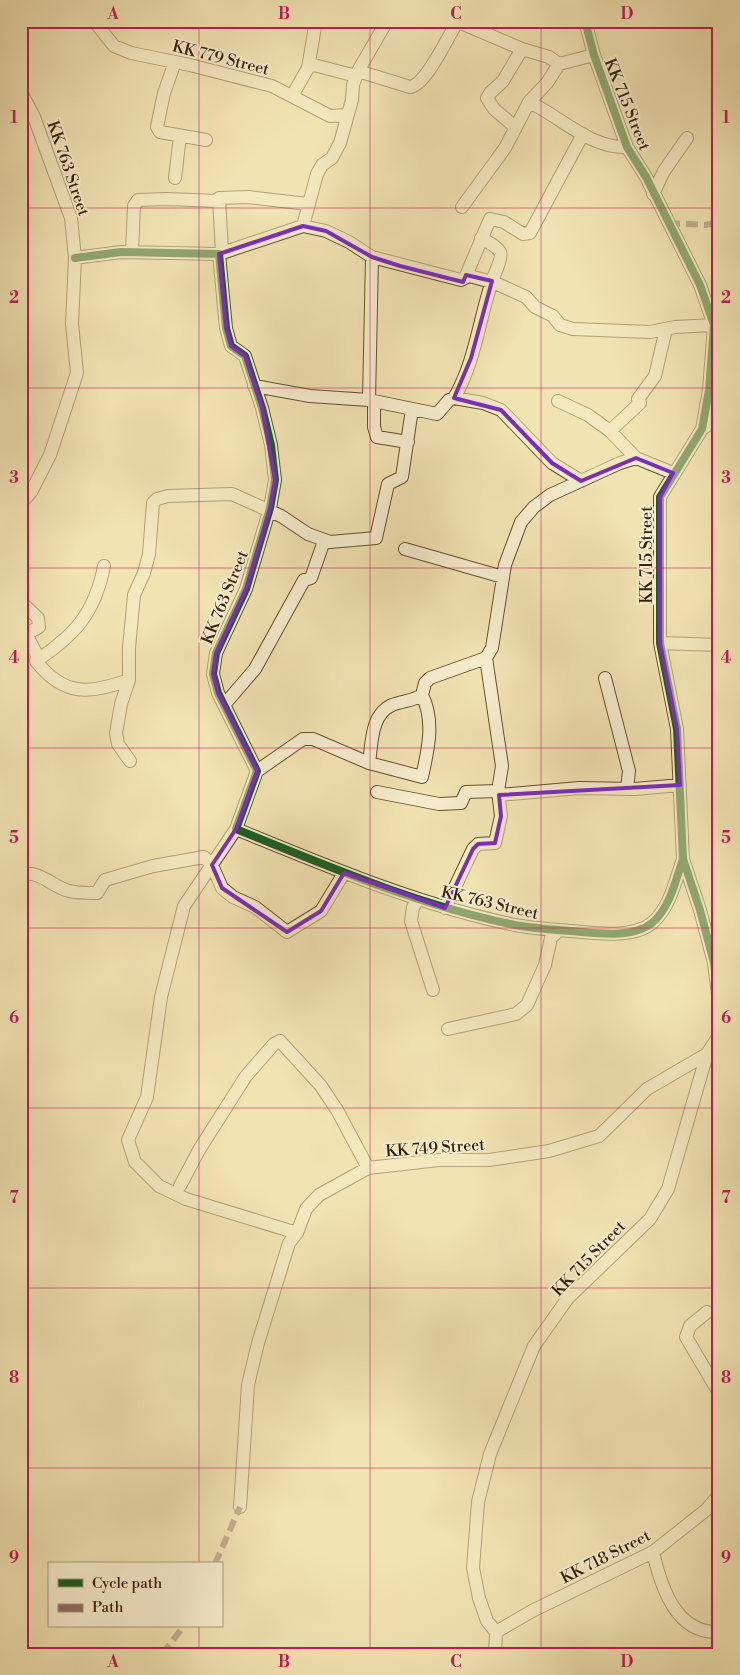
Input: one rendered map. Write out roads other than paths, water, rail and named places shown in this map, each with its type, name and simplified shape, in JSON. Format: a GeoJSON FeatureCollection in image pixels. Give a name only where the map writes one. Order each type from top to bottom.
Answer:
{"type":"FeatureCollection","features":[{"type":"Feature","properties":{"kind":"street","name":"KK 779 Street"},"geometry":{"type":"LineString","coordinates":[[94,21],[114,46],[131,53],[272,86],[330,116],[347,115]]}},
{"type":"Feature","properties":{"kind":"street"},"geometry":{"type":"LineString","coordinates":[[292,96],[308,67],[316,21]]}},
{"type":"Feature","properties":{"kind":"street"},"geometry":{"type":"LineString","coordinates":[[303,226],[308,204],[322,165],[332,158],[340,142],[352,100],[352,85],[387,21]]}},
{"type":"Feature","properties":{"kind":"street","name":"KK 715 Street"},"geometry":{"type":"LineString","coordinates":[[585,21],[594,55],[627,147],[646,177],[700,284],[714,325],[709,390],[702,428],[660,497],[660,643],[677,729],[683,859],[700,910],[714,963],[719,1002]]}},
{"type":"Feature","properties":{"kind":"street"},"geometry":{"type":"LineString","coordinates":[[308,67],[314,65],[357,73],[410,88],[415,87],[424,78],[440,51],[454,26],[452,22],[461,23],[522,49],[549,57],[559,64]]}},
{"type":"Feature","properties":{"kind":"street"},"geometry":{"type":"LineString","coordinates":[[515,127],[494,109],[487,98],[503,81],[522,49]]}},
{"type":"Feature","properties":{"kind":"street"},"geometry":{"type":"LineString","coordinates":[[462,207],[505,148],[529,102],[547,82],[559,64],[594,55]]}},
{"type":"Feature","properties":{"kind":"street"},"geometry":{"type":"LineString","coordinates":[[175,62],[164,93],[157,126],[160,132],[206,140]]}},
{"type":"Feature","properties":{"kind":"street","name":"KK 763 Street"},"geometry":{"type":"LineString","coordinates":[[21,92],[34,117],[70,218],[75,258],[72,324],[77,373],[50,455],[31,492],[21,503]]}},
{"type":"Feature","properties":{"kind":"street"},"geometry":{"type":"LineString","coordinates":[[529,102],[583,134],[614,148],[627,147]]}},
{"type":"Feature","properties":{"kind":"street"},"geometry":{"type":"LineString","coordinates":[[75,258],[132,252],[220,254],[303,226],[326,231],[349,242],[372,257],[458,280],[464,279],[490,219],[494,218],[504,222],[523,234],[530,233],[583,134]]}},
{"type":"Feature","properties":{"kind":"street"},"geometry":{"type":"LineString","coordinates":[[175,178],[180,136]]}},
{"type":"Feature","properties":{"kind":"street"},"geometry":{"type":"LineString","coordinates":[[653,194],[664,171],[687,138]]}},
{"type":"Feature","properties":{"kind":"street"},"geometry":{"type":"LineString","coordinates":[[132,252],[134,206],[138,200],[166,198],[219,201],[219,198],[223,197],[248,197],[308,204]]}},
{"type":"Feature","properties":{"kind":"street","name":"KK 763 Street"},"geometry":{"type":"LineString","coordinates":[[219,201],[220,254],[226,328],[231,346],[245,356],[272,446],[274,480],[269,512],[246,588],[216,654],[213,674],[224,705],[257,771]]}},
{"type":"Feature","properties":{"kind":"street"},"geometry":{"type":"LineString","coordinates":[[454,398],[461,386],[471,358],[501,252],[481,238]]}},
{"type":"Feature","properties":{"kind":"street"},"geometry":{"type":"LineString","coordinates":[[372,257],[371,401],[374,427],[377,437],[408,442]]}},
{"type":"Feature","properties":{"kind":"street"},"geometry":{"type":"LineString","coordinates":[[466,275],[492,281],[526,297],[536,307],[553,316],[560,325],[573,329],[632,332],[714,325]]}},
{"type":"Feature","properties":{"kind":"street"},"geometry":{"type":"LineString","coordinates":[[610,431],[640,403],[638,399],[655,376],[666,329]]}},
{"type":"Feature","properties":{"kind":"street"},"geometry":{"type":"LineString","coordinates":[[254,386],[310,396],[371,401],[437,414],[449,400],[454,398],[483,403],[501,410],[552,462],[581,481]]}},
{"type":"Feature","properties":{"kind":"street"},"geometry":{"type":"LineString","coordinates":[[558,401],[588,416],[610,431],[636,458],[673,473]]}},
{"type":"Feature","properties":{"kind":"street"},"geometry":{"type":"LineString","coordinates":[[130,761],[118,744],[116,733],[121,704],[129,680],[129,648],[134,595],[144,573],[149,554],[153,503],[157,498],[232,494],[281,516],[308,534],[324,540],[348,541],[376,538],[388,484],[402,477],[412,409]]}},
{"type":"Feature","properties":{"kind":"street"},"geometry":{"type":"LineString","coordinates":[[702,428],[719,417]]}},
{"type":"Feature","properties":{"kind":"street"},"geometry":{"type":"LineString","coordinates":[[297,1233],[186,1199],[159,1186],[135,1162],[128,1140],[147,1097],[161,997],[184,906],[236,829],[257,771],[303,739],[313,739],[368,763],[422,777],[430,726],[422,695],[425,683],[430,678],[486,658],[492,648],[505,564],[521,522],[539,503],[581,481],[636,458]]}},
{"type":"Feature","properties":{"kind":"street"},"geometry":{"type":"LineString","coordinates":[[224,705],[254,669],[304,580],[311,578],[324,540]]}},
{"type":"Feature","properties":{"kind":"street"},"geometry":{"type":"LineString","coordinates":[[406,549],[503,577]]}},
{"type":"Feature","properties":{"kind":"street"},"geometry":{"type":"LineString","coordinates":[[36,662],[55,648],[76,628],[92,608],[104,566]]}},
{"type":"Feature","properties":{"kind":"street"},"geometry":{"type":"LineString","coordinates":[[21,602],[38,618],[39,627],[26,634],[37,655],[36,662]]}},
{"type":"Feature","properties":{"kind":"street"},"geometry":{"type":"LineString","coordinates":[[660,643],[719,644]]}},
{"type":"Feature","properties":{"kind":"street"},"geometry":{"type":"LineString","coordinates":[[445,908],[473,849],[478,844],[495,843],[501,816],[498,793],[502,766],[486,658]]}},
{"type":"Feature","properties":{"kind":"street"},"geometry":{"type":"LineString","coordinates":[[36,662],[55,682],[76,690],[101,690],[129,680]]}},
{"type":"Feature","properties":{"kind":"street"},"geometry":{"type":"LineString","coordinates":[[605,678],[629,771],[627,789]]}},
{"type":"Feature","properties":{"kind":"street"},"geometry":{"type":"LineString","coordinates":[[368,763],[377,717],[382,710],[422,695]]}},
{"type":"Feature","properties":{"kind":"street"},"geometry":{"type":"LineString","coordinates":[[377,792],[439,804],[461,803],[466,792],[498,793],[579,788],[627,789],[680,785]]}},
{"type":"Feature","properties":{"kind":"street","name":"KK 763 Street"},"geometry":{"type":"LineString","coordinates":[[236,829],[344,873],[445,908],[516,925],[559,930],[624,932],[638,930],[652,923],[666,904],[683,859]]}},
{"type":"Feature","properties":{"kind":"street"},"geometry":{"type":"LineString","coordinates":[[21,875],[28,873],[39,876],[55,887],[70,892],[96,893],[105,880],[153,866],[204,857],[212,865],[222,888],[233,897],[255,907],[287,932],[321,911],[330,900],[344,873]]}},
{"type":"Feature","properties":{"kind":"street"},"geometry":{"type":"LineString","coordinates":[[419,899],[413,907],[412,921],[433,990]]}},
{"type":"Feature","properties":{"kind":"street"},"geometry":{"type":"LineString","coordinates":[[448,1029],[516,1014],[527,1005],[544,965],[551,938],[559,930]]}},
{"type":"Feature","properties":{"kind":"street","name":"KK 715 Street"},"geometry":{"type":"LineString","coordinates":[[496,1632],[487,1621],[479,1598],[473,1568],[478,1502],[490,1454],[534,1346],[568,1298],[650,1219],[668,1189],[707,1054],[718,1037],[719,1022]]}},
{"type":"Feature","properties":{"kind":"street"},"geometry":{"type":"LineString","coordinates":[[180,1186],[199,1150],[246,1076],[274,1044],[280,1041],[321,1086],[338,1110],[368,1168]]}},
{"type":"Feature","properties":{"kind":"street","name":"KK 749 Street"},"geometry":{"type":"LineString","coordinates":[[240,1507],[248,1386],[258,1343],[289,1243],[297,1233],[306,1209],[318,1195],[368,1168],[439,1160],[489,1160],[549,1151],[599,1136],[647,1090],[707,1054]]}},
{"type":"Feature","properties":{"kind":"street"},"geometry":{"type":"LineString","coordinates":[[707,1312],[690,1326],[686,1337],[719,1393]]}},
{"type":"Feature","properties":{"kind":"street","name":"KK 718 Street"},"geometry":{"type":"LineString","coordinates":[[496,1632],[548,1603],[653,1552],[706,1510],[719,1495]]}},
{"type":"Feature","properties":{"kind":"street"},"geometry":{"type":"LineString","coordinates":[[653,1552],[658,1576],[672,1607],[693,1627],[705,1632],[719,1632]]}},
{"type":"Feature","properties":{"kind":"street"},"geometry":{"type":"LineString","coordinates":[[495,1654],[496,1632]]}}]}
